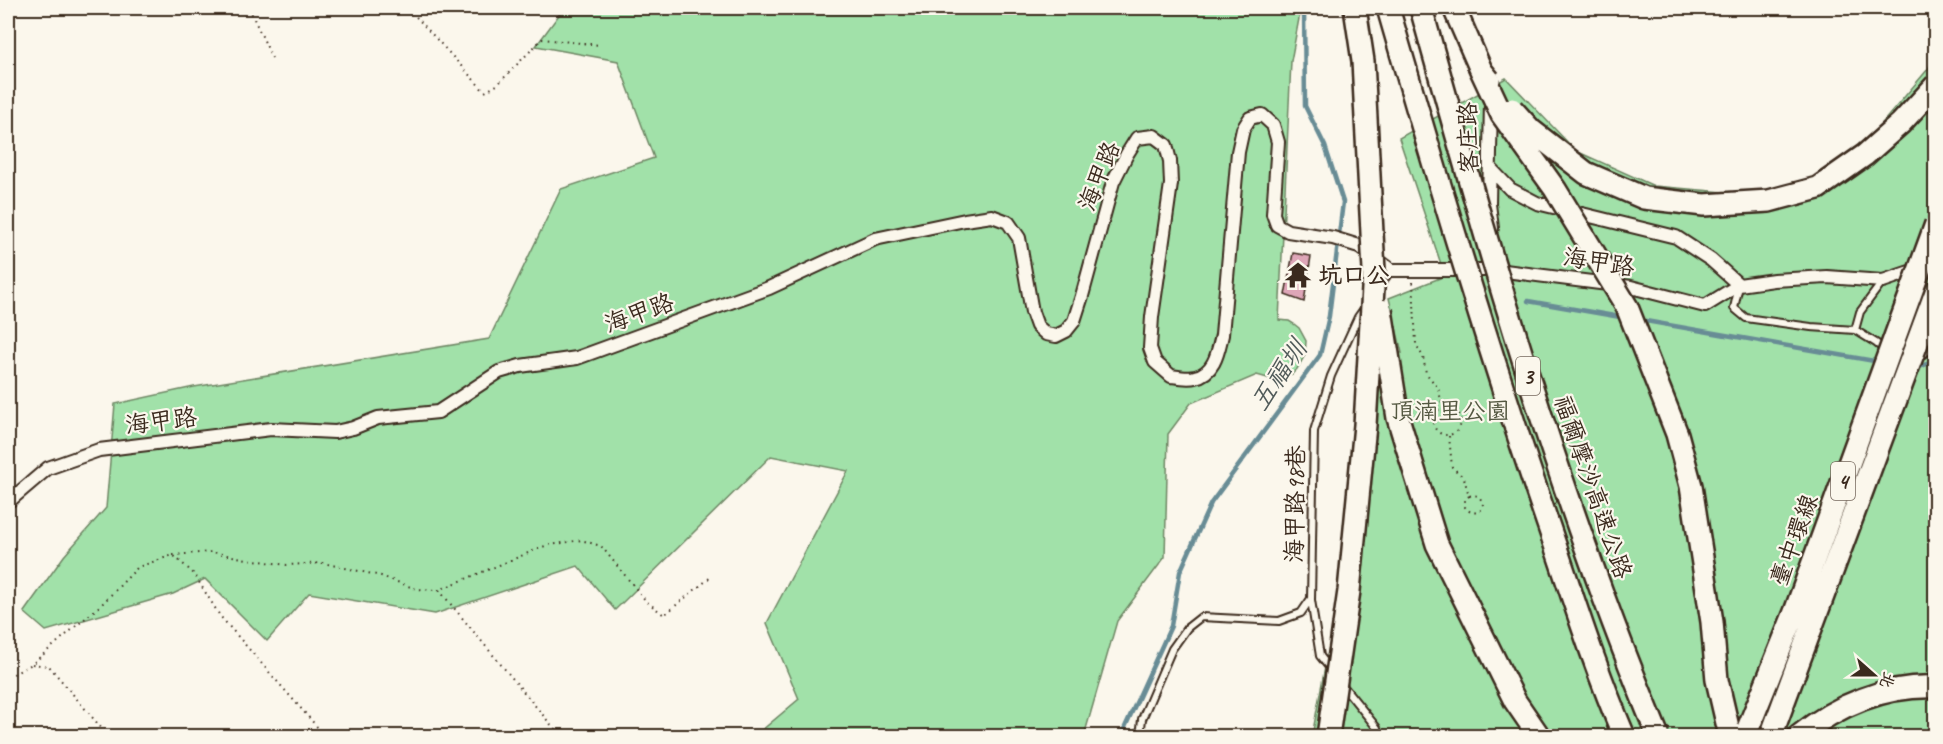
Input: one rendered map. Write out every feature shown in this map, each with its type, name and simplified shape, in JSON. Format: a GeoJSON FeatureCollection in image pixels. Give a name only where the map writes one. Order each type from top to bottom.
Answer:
{"type":"FeatureCollection","features":[{"type":"Feature","properties":{"kind":"highway"},"geometry":{"type":"LineString","coordinates":[[1355,8],[1398,418],[1437,544],[1515,701],[1539,736]]}},
{"type":"Feature","properties":{"kind":"highway","name":"3"},"geometry":{"type":"LineString","coordinates":[[1388,8],[1444,201],[1520,443],[1605,694],[1624,736]]}},
{"type":"Feature","properties":{"kind":"highway","name":"福爾摩沙高速公路"},"geometry":{"type":"LineString","coordinates":[[1421,8],[1472,192],[1545,433],[1631,673],[1658,736]]}},
{"type":"Feature","properties":{"kind":"highway"},"geometry":{"type":"LineString","coordinates":[[1454,8],[1502,115],[1555,189],[1627,307],[1677,434],[1690,486],[1712,622],[1717,680],[1730,736]]}},
{"type":"Feature","properties":{"kind":"highway"},"geometry":{"type":"LineString","coordinates":[[1481,70],[1531,130],[1586,173],[1644,198],[1704,205],[1768,201],[1818,188],[1865,155],[1900,123],[1935,85]]}},
{"type":"Feature","properties":{"kind":"highway","name":"臺中環線"},"geometry":{"type":"LineString","coordinates":[[1745,736],[1795,612],[1935,224]]}},
{"type":"Feature","properties":{"kind":"highway"},"geometry":{"type":"LineString","coordinates":[[1328,736],[1350,579],[1383,271]]}},
{"type":"Feature","properties":{"kind":"highway","name":"臺中環線"},"geometry":{"type":"LineString","coordinates":[[1771,736],[1935,292]]}},
{"type":"Feature","properties":{"kind":"highway"},"geometry":{"type":"LineString","coordinates":[[1799,736],[1815,723],[1857,700],[1882,692],[1918,686],[1935,687]]}},
{"type":"Feature","properties":{"kind":"street","name":"客庄路"},"geometry":{"type":"LineString","coordinates":[[1467,8],[1491,99],[1489,204],[1497,270]]}},
{"type":"Feature","properties":{"kind":"street","name":"海甲路"},"geometry":{"type":"LineString","coordinates":[[8,502],[48,468],[99,450],[271,429],[335,432],[353,428],[378,417],[438,412],[499,372],[520,366],[577,358],[769,288],[875,239],[965,220],[992,216],[1008,222],[1019,238],[1032,312],[1037,326],[1046,334],[1056,336],[1066,331],[1074,321],[1113,182],[1137,138],[1154,136],[1166,145],[1170,161],[1171,184],[1152,317],[1150,348],[1155,362],[1171,376],[1196,377],[1211,368],[1220,345],[1238,152],[1243,129],[1250,118],[1262,115],[1273,125],[1278,142],[1273,214],[1277,225],[1288,231],[1333,238],[1359,246],[1383,271],[1497,270],[1631,287],[1705,306],[1739,285],[1774,280],[1827,277],[1883,280],[1935,263]]}},
{"type":"Feature","properties":{"kind":"street"},"geometry":{"type":"LineString","coordinates":[[1490,168],[1510,189],[1537,203],[1676,237],[1711,260],[1739,285]]}},
{"type":"Feature","properties":{"kind":"lane","name":"海甲路98巷"},"geometry":{"type":"LineString","coordinates":[[1380,736],[1377,728],[1320,656],[1311,600],[1314,431],[1331,376],[1358,317],[1383,271]]}},
{"type":"Feature","properties":{"kind":"lane"},"geometry":{"type":"LineString","coordinates":[[1855,330],[1860,312],[1883,280]]}},
{"type":"Feature","properties":{"kind":"lane"},"geometry":{"type":"LineString","coordinates":[[1739,285],[1734,308],[1746,318],[1811,327],[1855,330],[1900,360],[1911,360],[1922,356],[1935,346]]}},
{"type":"Feature","properties":{"kind":"lane"},"geometry":{"type":"LineString","coordinates":[[1140,736],[1142,719],[1172,649],[1187,628],[1201,617],[1279,621],[1301,613],[1311,600]]}},
{"type":"Feature","properties":{"kind":"path"},"geometry":{"type":"LineString","coordinates":[[249,8],[272,58]]}},
{"type":"Feature","properties":{"kind":"path"},"geometry":{"type":"LineString","coordinates":[[255,8],[264,8]]}},
{"type":"Feature","properties":{"kind":"path"},"geometry":{"type":"LineString","coordinates":[[408,8],[485,92],[497,85],[542,39],[600,45]]}},
{"type":"Feature","properties":{"kind":"path"},"geometry":{"type":"LineString","coordinates":[[1412,270],[1416,344],[1423,357],[1426,373],[1438,388],[1443,407]]}},
{"type":"Feature","properties":{"kind":"path"},"geometry":{"type":"LineString","coordinates":[[1450,406],[1459,412],[1462,421],[1458,431],[1449,436],[1440,434],[1433,426],[1433,416],[1443,407],[1450,406]]}},
{"type":"Feature","properties":{"kind":"path"},"geometry":{"type":"LineString","coordinates":[[1449,436],[1452,467],[1464,478],[1469,496]]}},
{"type":"Feature","properties":{"kind":"path"},"geometry":{"type":"LineString","coordinates":[[1476,495],[1481,498],[1483,504],[1481,510],[1475,513],[1469,512],[1465,507],[1465,500],[1469,496],[1476,495]]}},
{"type":"Feature","properties":{"kind":"path"},"geometry":{"type":"LineString","coordinates":[[8,677],[32,664],[102,604],[138,567],[173,555],[212,552],[287,565],[323,563],[381,576],[416,589],[439,590],[545,546],[581,540],[601,546],[646,601],[664,615],[712,576]]}},
{"type":"Feature","properties":{"kind":"path"},"geometry":{"type":"LineString","coordinates":[[173,555],[194,574],[220,616],[325,736]]}},
{"type":"Feature","properties":{"kind":"path"},"geometry":{"type":"LineString","coordinates":[[439,590],[552,726],[564,736]]}},
{"type":"Feature","properties":{"kind":"path"},"geometry":{"type":"LineString","coordinates":[[32,664],[49,666],[108,736]]}},
{"type":"Feature","properties":{"kind":"green space"},"geometry":{"type":"Polygon","coordinates":[[[564,8],[1301,8],[1291,61],[1279,320],[1289,321],[1299,328],[1306,341],[1305,355],[1292,374],[1278,379],[1257,375],[1191,403],[1168,434],[1165,557],[1117,621],[1084,736],[755,736],[799,699],[767,623],[848,471],[771,456],[615,610],[578,566],[435,614],[309,593],[267,641],[205,579],[173,594],[46,631],[24,612],[64,556],[106,508],[115,404],[194,387],[489,339],[561,189],[654,158],[618,61],[536,46],[564,8]]]}},
{"type":"Feature","properties":{"kind":"green space","name":"頂湳里公園"},"geometry":{"type":"Polygon","coordinates":[[[1935,55],[1935,736],[1312,736],[1347,551],[1360,344],[1402,353],[1389,298],[1445,276],[1399,138],[1506,78],[1576,151],[1654,186],[1736,193],[1799,189],[1862,147],[1928,69],[1935,55]]]}},
{"type":"Feature","properties":{"kind":"building","name":"坑口公"},"geometry":{"type":"Polygon","coordinates":[[[1293,253],[1311,256],[1304,302],[1285,295],[1293,253]]]}},
{"type":"Feature","properties":{"kind":"waterway","name":"五福圳"},"geometry":{"type":"LineString","coordinates":[[1121,736],[1171,626],[1180,572],[1211,503],[1320,355],[1329,316],[1343,202],[1325,146],[1305,106],[1304,8]]}},
{"type":"Feature","properties":{"kind":"waterway"},"geometry":{"type":"LineString","coordinates":[[1528,301],[1626,318]]}},
{"type":"Feature","properties":{"kind":"waterway"},"geometry":{"type":"LineString","coordinates":[[1640,320],[1880,362]]}},
{"type":"Feature","properties":{"kind":"waterway"},"geometry":{"type":"LineString","coordinates":[[1915,369],[1936,360]]}},
{"type":"Feature","properties":{"kind":"place","name":"坑口公"},"geometry":{"type":"Point","coordinates":[1298,275]}}]}
